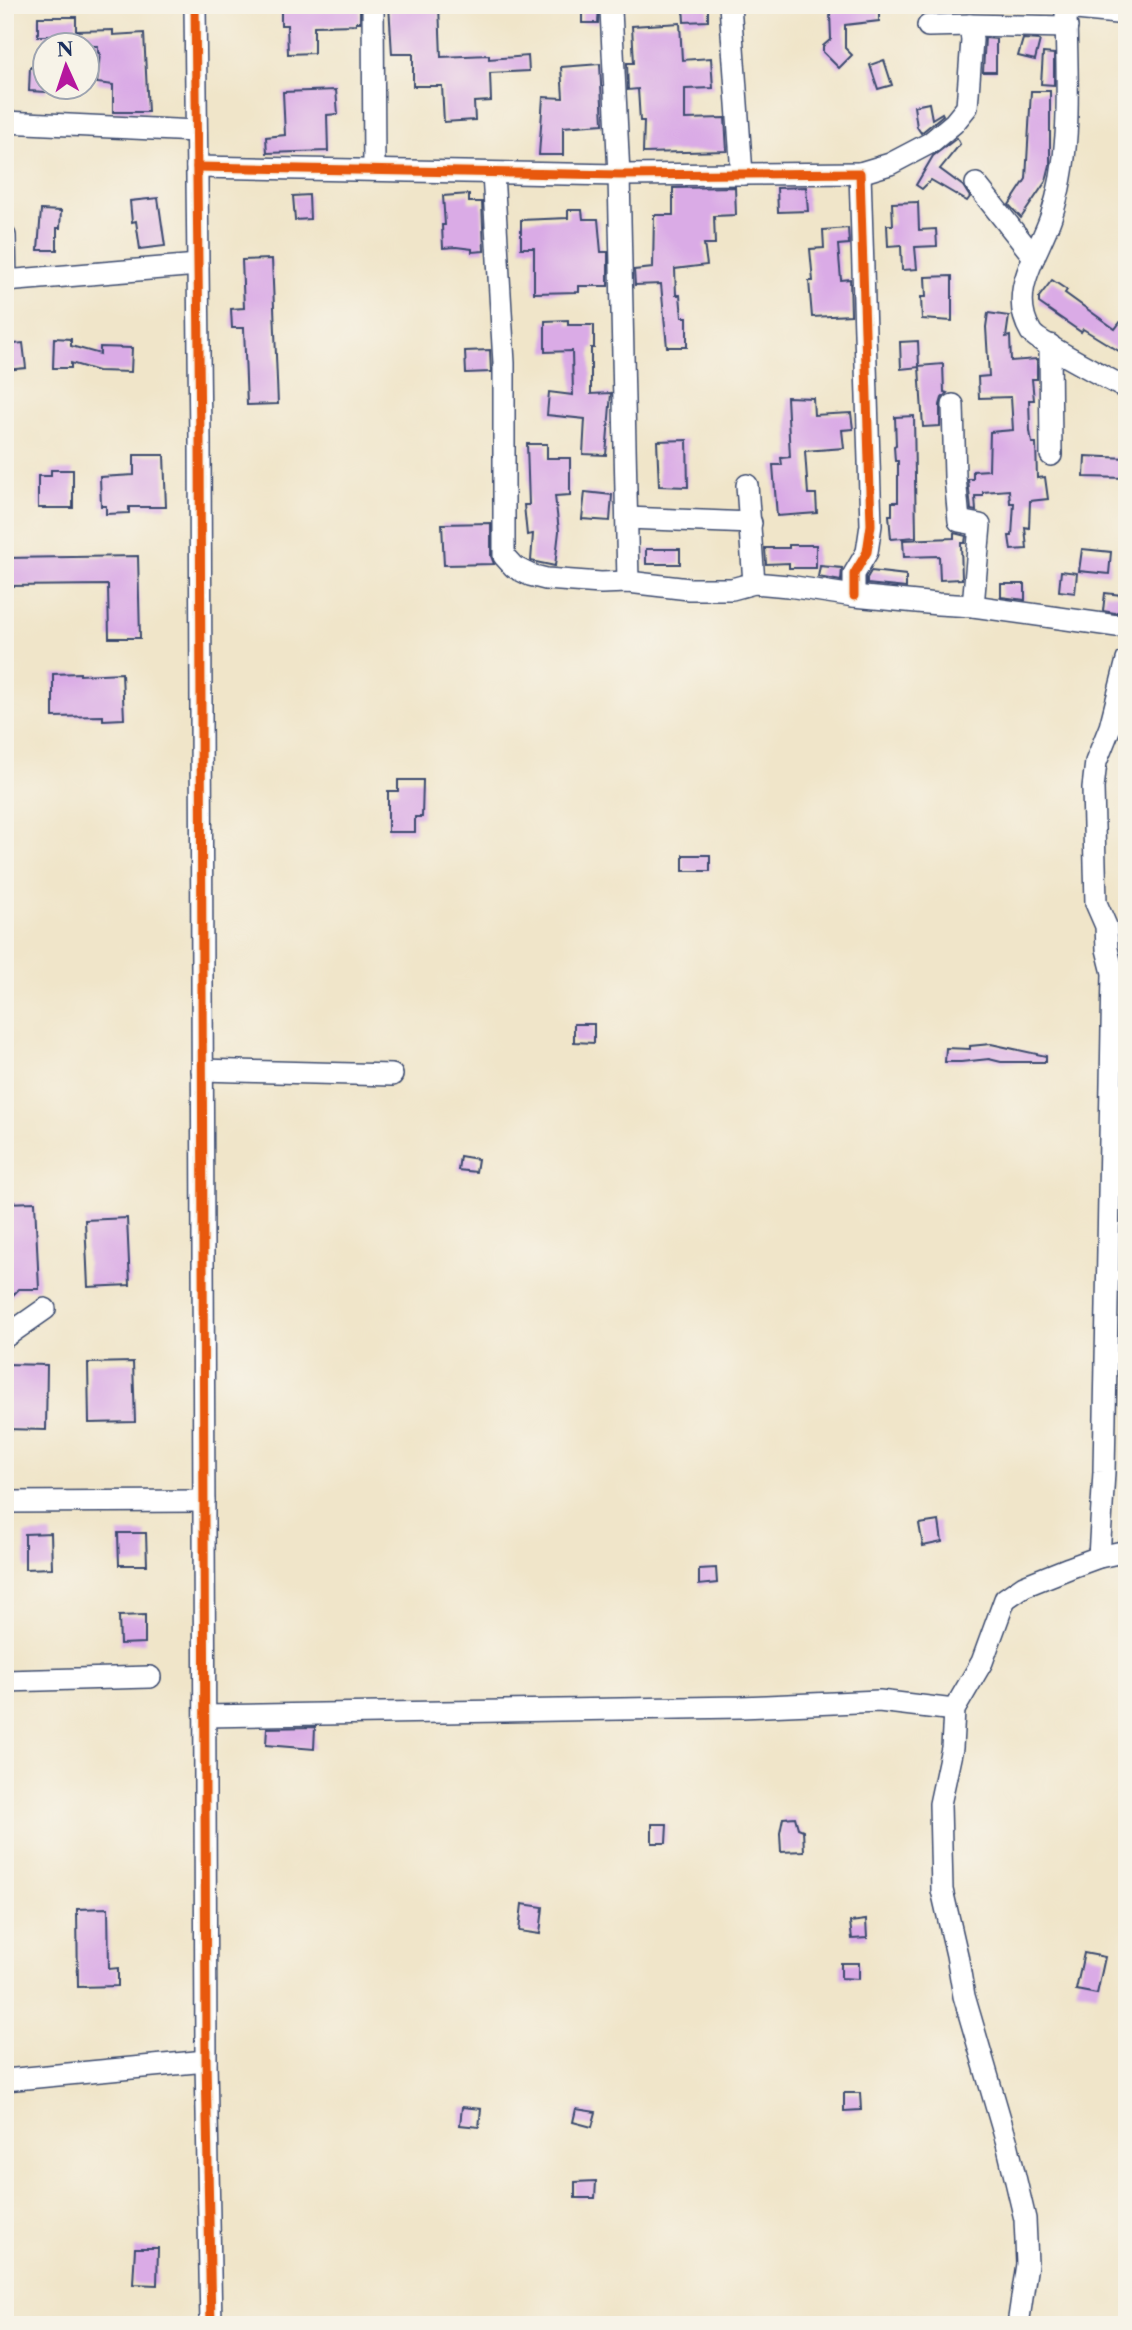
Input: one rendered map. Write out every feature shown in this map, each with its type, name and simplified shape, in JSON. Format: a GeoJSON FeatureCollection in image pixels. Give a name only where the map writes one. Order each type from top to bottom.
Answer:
{"type":"FeatureCollection","features":[{"type":"Feature","properties":{"kind":"street"},"geometry":{"type":"LineString","coordinates":[[195,5],[206,2061],[211,2325]]}},
{"type":"Feature","properties":{"kind":"street"},"geometry":{"type":"LineString","coordinates":[[373,5],[374,170]]}},
{"type":"Feature","properties":{"kind":"street"},"geometry":{"type":"LineString","coordinates":[[730,5],[741,174]]}},
{"type":"Feature","properties":{"kind":"street"},"geometry":{"type":"LineString","coordinates":[[611,10],[619,175],[628,582]]}},
{"type":"Feature","properties":{"kind":"street"},"geometry":{"type":"LineString","coordinates":[[928,26],[970,25],[1067,13],[1127,14]]}},
{"type":"Feature","properties":{"kind":"street"},"geometry":{"type":"LineString","coordinates":[[1067,13],[1068,116],[1061,173],[1052,216],[1023,285],[1021,306],[1033,335],[1127,389]]}},
{"type":"Feature","properties":{"kind":"street"},"geometry":{"type":"LineString","coordinates":[[197,167],[619,175],[860,173],[890,164],[930,143],[954,123],[967,107],[972,40],[970,25]]}},
{"type":"Feature","properties":{"kind":"street"},"geometry":{"type":"LineString","coordinates":[[5,122],[196,131]]}},
{"type":"Feature","properties":{"kind":"street"},"geometry":{"type":"LineString","coordinates":[[493,173],[504,363],[504,556],[514,567],[546,579],[601,583],[628,582],[689,589],[732,589],[754,583],[788,586],[854,596],[973,606],[1123,629]]}},
{"type":"Feature","properties":{"kind":"street"},"geometry":{"type":"LineString","coordinates":[[854,596],[854,574],[867,552],[871,525],[860,173]]}},
{"type":"Feature","properties":{"kind":"street"},"geometry":{"type":"LineString","coordinates":[[976,184],[1034,257]]}},
{"type":"Feature","properties":{"kind":"street"},"geometry":{"type":"LineString","coordinates":[[5,236],[6,281],[198,265]]}},
{"type":"Feature","properties":{"kind":"street"},"geometry":{"type":"LineString","coordinates":[[1050,345],[1051,455]]}},
{"type":"Feature","properties":{"kind":"street"},"geometry":{"type":"LineString","coordinates":[[953,405],[959,521],[980,525],[973,606]]}},
{"type":"Feature","properties":{"kind":"street"},"geometry":{"type":"LineString","coordinates":[[747,485],[754,583]]}},
{"type":"Feature","properties":{"kind":"street"},"geometry":{"type":"LineString","coordinates":[[626,518],[751,523]]}},
{"type":"Feature","properties":{"kind":"street"},"geometry":{"type":"LineString","coordinates":[[1099,1557],[1104,1458],[1113,973],[1107,949],[1106,926],[1096,903],[1096,818],[1093,788],[1096,762],[1110,727],[1127,660]]}},
{"type":"Feature","properties":{"kind":"street"},"geometry":{"type":"LineString","coordinates":[[202,1070],[392,1075]]}},
{"type":"Feature","properties":{"kind":"street"},"geometry":{"type":"LineString","coordinates":[[5,1337],[45,1309]]}},
{"type":"Feature","properties":{"kind":"street"},"geometry":{"type":"LineString","coordinates":[[5,1502],[204,1502]]}},
{"type":"Feature","properties":{"kind":"street"},"geometry":{"type":"LineString","coordinates":[[1018,2325],[1027,2264],[1025,2219],[1007,2143],[964,1996],[942,1890],[940,1804],[952,1748],[954,1710],[982,1662],[1004,1599],[1024,1586],[1099,1557],[1127,1550]]}},
{"type":"Feature","properties":{"kind":"street"},"geometry":{"type":"LineString","coordinates":[[5,1681],[150,1677]]}},
{"type":"Feature","properties":{"kind":"street"},"geometry":{"type":"LineString","coordinates":[[205,1716],[741,1707],[879,1701],[954,1710]]}},
{"type":"Feature","properties":{"kind":"street"},"geometry":{"type":"LineString","coordinates":[[5,2080],[206,2061]]}},
{"type":"Feature","properties":{"kind":"building"},"geometry":{"type":"Polygon","coordinates":[[[281,5],[360,6],[360,22],[356,22],[356,25],[314,26],[314,53],[288,54],[287,25],[281,25],[281,5]]]}},
{"type":"Feature","properties":{"kind":"building"},"geometry":{"type":"Polygon","coordinates":[[[389,5],[439,5],[441,57],[489,55],[489,59],[528,56],[529,71],[490,73],[491,101],[474,102],[475,120],[444,122],[442,86],[413,86],[413,54],[392,54],[389,5]]]}},
{"type":"Feature","properties":{"kind":"building"},"geometry":{"type":"Polygon","coordinates":[[[582,5],[599,5],[598,23],[582,23],[582,5]]]}},
{"type":"Feature","properties":{"kind":"building"},"geometry":{"type":"Polygon","coordinates":[[[683,5],[708,5],[708,21],[684,22],[683,5]]]}},
{"type":"Feature","properties":{"kind":"building"},"geometry":{"type":"Polygon","coordinates":[[[865,8],[865,11],[879,11],[879,21],[845,25],[845,48],[852,55],[839,68],[823,52],[823,46],[831,39],[830,12],[865,8]]]}},
{"type":"Feature","properties":{"kind":"building"},"geometry":{"type":"Polygon","coordinates":[[[38,17],[76,17],[76,31],[113,30],[113,35],[144,33],[148,112],[113,112],[113,85],[102,84],[102,32],[38,32],[38,17]]]}},
{"type":"Feature","properties":{"kind":"building"},"geometry":{"type":"Polygon","coordinates":[[[680,23],[682,60],[711,58],[713,88],[685,89],[685,119],[725,118],[727,151],[643,153],[644,121],[640,121],[638,89],[628,90],[627,63],[634,63],[632,26],[680,23]]]}},
{"type":"Feature","properties":{"kind":"building"},"geometry":{"type":"Polygon","coordinates":[[[985,38],[996,39],[996,72],[983,72],[985,38]]]}},
{"type":"Feature","properties":{"kind":"building"},"geometry":{"type":"Polygon","coordinates":[[[1023,39],[1040,40],[1035,60],[1018,56],[1023,39]]]}},
{"type":"Feature","properties":{"kind":"building"},"geometry":{"type":"Polygon","coordinates":[[[1043,53],[1054,54],[1054,85],[1041,84],[1043,53]]]}},
{"type":"Feature","properties":{"kind":"building"},"geometry":{"type":"Polygon","coordinates":[[[884,60],[892,85],[878,89],[870,65],[884,60]]]}},
{"type":"Feature","properties":{"kind":"building"},"geometry":{"type":"Polygon","coordinates":[[[600,64],[603,124],[563,127],[563,155],[539,155],[543,97],[563,98],[561,67],[600,64]]]}},
{"type":"Feature","properties":{"kind":"building"},"geometry":{"type":"Polygon","coordinates":[[[30,67],[32,67],[32,91],[29,91],[30,67]]]}},
{"type":"Feature","properties":{"kind":"building"},"geometry":{"type":"Polygon","coordinates":[[[336,90],[338,114],[327,115],[328,151],[267,153],[266,137],[285,135],[283,92],[336,90]]]}},
{"type":"Feature","properties":{"kind":"building"},"geometry":{"type":"Polygon","coordinates":[[[1031,91],[1050,91],[1050,165],[1046,181],[1021,218],[1009,205],[1026,179],[1031,91]]]}},
{"type":"Feature","properties":{"kind":"building"},"geometry":{"type":"Polygon","coordinates":[[[929,103],[932,119],[942,113],[943,115],[921,133],[917,127],[914,106],[929,103]]]}},
{"type":"Feature","properties":{"kind":"building"},"geometry":{"type":"Polygon","coordinates":[[[957,138],[960,144],[940,169],[963,186],[970,197],[967,201],[931,180],[922,189],[916,185],[933,156],[957,138]]]}},
{"type":"Feature","properties":{"kind":"building"},"geometry":{"type":"Polygon","coordinates":[[[735,187],[736,215],[714,216],[715,244],[704,244],[707,265],[675,269],[676,295],[680,295],[682,317],[687,317],[687,347],[667,347],[661,284],[635,285],[634,270],[653,268],[654,215],[673,215],[673,188],[735,187]]]}},
{"type":"Feature","properties":{"kind":"building"},"geometry":{"type":"Polygon","coordinates":[[[806,187],[808,211],[778,212],[777,188],[806,187]]]}},
{"type":"Feature","properties":{"kind":"building"},"geometry":{"type":"Polygon","coordinates":[[[469,194],[469,202],[482,202],[484,251],[443,248],[443,196],[469,194]]]}},
{"type":"Feature","properties":{"kind":"building"},"geometry":{"type":"Polygon","coordinates":[[[309,195],[310,219],[295,220],[293,196],[309,195]]]}},
{"type":"Feature","properties":{"kind":"building"},"geometry":{"type":"Polygon","coordinates":[[[158,198],[165,246],[140,249],[136,221],[132,222],[130,201],[158,198]]]}},
{"type":"Feature","properties":{"kind":"building"},"geometry":{"type":"Polygon","coordinates":[[[918,202],[919,230],[936,229],[937,246],[915,247],[917,269],[902,270],[901,245],[888,246],[887,225],[893,225],[892,203],[918,202]]]}},
{"type":"Feature","properties":{"kind":"building"},"geometry":{"type":"Polygon","coordinates":[[[41,210],[61,211],[60,228],[57,228],[57,250],[38,250],[41,210]]]}},
{"type":"Feature","properties":{"kind":"building"},"geometry":{"type":"Polygon","coordinates":[[[568,210],[582,210],[583,219],[598,219],[601,252],[608,252],[608,286],[579,286],[579,292],[534,293],[534,248],[521,248],[521,220],[568,218],[568,210]]]}},
{"type":"Feature","properties":{"kind":"building"},"geometry":{"type":"Polygon","coordinates":[[[848,228],[849,244],[838,245],[841,280],[850,279],[851,315],[812,317],[810,249],[824,248],[823,230],[848,228]]]}},
{"type":"Feature","properties":{"kind":"building"},"geometry":{"type":"Polygon","coordinates":[[[272,259],[278,404],[247,405],[244,328],[232,328],[231,309],[244,308],[242,260],[272,259]]]}},
{"type":"Feature","properties":{"kind":"building"},"geometry":{"type":"Polygon","coordinates":[[[952,276],[952,321],[922,319],[921,297],[926,297],[925,277],[952,276]]]}},
{"type":"Feature","properties":{"kind":"building"},"geometry":{"type":"Polygon","coordinates":[[[1052,280],[1067,290],[1065,293],[1115,329],[1127,313],[1127,356],[1083,329],[1081,332],[1039,303],[1039,297],[1052,280]]]}},
{"type":"Feature","properties":{"kind":"building"},"geometry":{"type":"Polygon","coordinates":[[[988,313],[1009,316],[1006,337],[1010,336],[1011,361],[1037,359],[1037,379],[1032,379],[1034,400],[1029,400],[1030,431],[1032,443],[1036,443],[1037,478],[1045,477],[1048,499],[1030,501],[1029,528],[1025,527],[1027,549],[1011,550],[1009,536],[1012,536],[1014,503],[1010,503],[1009,490],[983,492],[983,496],[975,496],[976,511],[971,510],[968,479],[973,479],[973,471],[989,470],[990,432],[1013,430],[1011,397],[979,398],[978,377],[989,376],[986,327],[988,313]]]}},
{"type":"Feature","properties":{"kind":"building"},"geometry":{"type":"Polygon","coordinates":[[[568,320],[568,325],[594,325],[591,394],[611,393],[606,455],[583,454],[585,419],[547,415],[549,392],[573,395],[572,351],[545,352],[545,321],[568,320]]]}},
{"type":"Feature","properties":{"kind":"building"},"geometry":{"type":"Polygon","coordinates":[[[54,338],[71,339],[71,346],[100,354],[100,347],[132,348],[131,372],[98,371],[71,363],[71,368],[53,368],[54,338]]]}},
{"type":"Feature","properties":{"kind":"building"},"geometry":{"type":"Polygon","coordinates":[[[918,341],[919,366],[943,364],[944,392],[947,393],[940,405],[940,426],[923,427],[919,367],[901,369],[900,342],[918,341]]]}},
{"type":"Feature","properties":{"kind":"building"},"geometry":{"type":"Polygon","coordinates":[[[23,343],[26,368],[5,370],[5,345],[23,343]]]}},
{"type":"Feature","properties":{"kind":"building"},"geometry":{"type":"Polygon","coordinates":[[[490,350],[491,372],[466,373],[465,351],[490,350]]]}},
{"type":"Feature","properties":{"kind":"building"},"geometry":{"type":"Polygon","coordinates":[[[787,397],[813,398],[814,415],[851,413],[853,429],[842,430],[844,448],[805,451],[808,494],[816,494],[817,513],[777,516],[773,465],[782,465],[781,458],[790,457],[787,397]]]}},
{"type":"Feature","properties":{"kind":"building"},"geometry":{"type":"Polygon","coordinates":[[[914,416],[916,537],[891,539],[889,515],[892,515],[892,502],[898,502],[895,417],[914,416]]]}},
{"type":"Feature","properties":{"kind":"building"},"geometry":{"type":"Polygon","coordinates":[[[687,440],[688,487],[659,486],[657,441],[687,440]]]}},
{"type":"Feature","properties":{"kind":"building"},"geometry":{"type":"Polygon","coordinates":[[[527,444],[547,444],[547,458],[570,458],[570,495],[555,496],[559,531],[555,566],[531,561],[533,534],[527,535],[524,505],[529,505],[527,444]]]}},
{"type":"Feature","properties":{"kind":"building"},"geometry":{"type":"Polygon","coordinates":[[[134,455],[164,455],[166,507],[129,507],[129,513],[106,514],[106,506],[101,506],[100,477],[134,475],[134,455]]]}},
{"type":"Feature","properties":{"kind":"building"},"geometry":{"type":"Polygon","coordinates":[[[1085,456],[1127,458],[1127,478],[1084,477],[1085,456]]]}},
{"type":"Feature","properties":{"kind":"building"},"geometry":{"type":"Polygon","coordinates":[[[51,470],[73,470],[73,508],[38,508],[38,476],[51,476],[51,470]]]}},
{"type":"Feature","properties":{"kind":"building"},"geometry":{"type":"Polygon","coordinates":[[[585,492],[612,495],[610,521],[582,519],[585,492]]]}},
{"type":"Feature","properties":{"kind":"building"},"geometry":{"type":"Polygon","coordinates":[[[491,523],[491,556],[494,564],[444,565],[442,524],[491,523]]]}},
{"type":"Feature","properties":{"kind":"building"},"geometry":{"type":"Polygon","coordinates":[[[954,533],[966,536],[965,543],[961,543],[962,579],[940,580],[939,556],[904,557],[903,540],[954,538],[954,533]]]}},
{"type":"Feature","properties":{"kind":"building"},"geometry":{"type":"Polygon","coordinates":[[[789,545],[816,545],[816,568],[789,568],[789,563],[766,564],[765,548],[789,548],[789,545]]]}},
{"type":"Feature","properties":{"kind":"building"},"geometry":{"type":"Polygon","coordinates":[[[646,549],[680,549],[680,564],[646,564],[646,549]]]}},
{"type":"Feature","properties":{"kind":"building"},"geometry":{"type":"Polygon","coordinates":[[[1082,549],[1111,552],[1109,574],[1079,571],[1082,549]]]}},
{"type":"Feature","properties":{"kind":"building"},"geometry":{"type":"Polygon","coordinates":[[[138,556],[140,638],[109,638],[108,585],[5,586],[5,558],[138,556]]]}},
{"type":"Feature","properties":{"kind":"building"},"geometry":{"type":"Polygon","coordinates":[[[820,566],[842,568],[841,581],[818,577],[820,566]]]}},
{"type":"Feature","properties":{"kind":"building"},"geometry":{"type":"Polygon","coordinates":[[[871,571],[906,575],[906,588],[867,584],[871,571]]]}},
{"type":"Feature","properties":{"kind":"building"},"geometry":{"type":"Polygon","coordinates":[[[1061,571],[1077,573],[1075,593],[1059,591],[1061,571]]]}},
{"type":"Feature","properties":{"kind":"building"},"geometry":{"type":"Polygon","coordinates":[[[1001,584],[1025,584],[1025,600],[1001,597],[1001,584]]]}},
{"type":"Feature","properties":{"kind":"building"},"geometry":{"type":"Polygon","coordinates":[[[1105,593],[1121,595],[1120,611],[1103,611],[1105,593]]]}},
{"type":"Feature","properties":{"kind":"building"},"geometry":{"type":"Polygon","coordinates":[[[122,673],[124,719],[103,720],[103,716],[53,717],[53,674],[122,673]]]}},
{"type":"Feature","properties":{"kind":"building"},"geometry":{"type":"Polygon","coordinates":[[[398,780],[423,780],[422,817],[415,817],[415,832],[388,832],[388,791],[398,791],[398,780]]]}},
{"type":"Feature","properties":{"kind":"building"},"geometry":{"type":"Polygon","coordinates":[[[683,855],[710,855],[710,871],[683,871],[683,855]]]}},
{"type":"Feature","properties":{"kind":"building"},"geometry":{"type":"Polygon","coordinates":[[[574,1024],[594,1024],[594,1043],[574,1042],[574,1024]]]}},
{"type":"Feature","properties":{"kind":"building"},"geometry":{"type":"Polygon","coordinates":[[[991,1044],[1046,1056],[1046,1062],[1001,1062],[989,1059],[945,1062],[946,1048],[970,1049],[970,1046],[991,1044]]]}},
{"type":"Feature","properties":{"kind":"building"},"geometry":{"type":"Polygon","coordinates":[[[460,1156],[478,1159],[476,1172],[458,1170],[460,1156]]]}},
{"type":"Feature","properties":{"kind":"building"},"geometry":{"type":"Polygon","coordinates":[[[35,1202],[39,1289],[19,1289],[5,1303],[5,1203],[35,1202]]]}},
{"type":"Feature","properties":{"kind":"building"},"geometry":{"type":"Polygon","coordinates":[[[127,1218],[130,1285],[88,1287],[85,1220],[127,1218]]]}},
{"type":"Feature","properties":{"kind":"building"},"geometry":{"type":"Polygon","coordinates":[[[133,1362],[135,1422],[89,1423],[88,1363],[133,1362]]]}},
{"type":"Feature","properties":{"kind":"building"},"geometry":{"type":"Polygon","coordinates":[[[5,1364],[47,1365],[46,1430],[5,1429],[5,1364]]]}},
{"type":"Feature","properties":{"kind":"building"},"geometry":{"type":"Polygon","coordinates":[[[939,1521],[942,1542],[923,1546],[919,1524],[939,1521]]]}},
{"type":"Feature","properties":{"kind":"building"},"geometry":{"type":"Polygon","coordinates":[[[51,1533],[52,1568],[25,1569],[25,1534],[51,1533]]]}},
{"type":"Feature","properties":{"kind":"building"},"geometry":{"type":"Polygon","coordinates":[[[118,1533],[146,1533],[147,1565],[119,1565],[118,1533]]]}},
{"type":"Feature","properties":{"kind":"building"},"geometry":{"type":"Polygon","coordinates":[[[716,1568],[717,1583],[699,1585],[699,1569],[716,1568]]]}},
{"type":"Feature","properties":{"kind":"building"},"geometry":{"type":"Polygon","coordinates":[[[145,1615],[145,1643],[120,1644],[119,1616],[145,1615]]]}},
{"type":"Feature","properties":{"kind":"building"},"geometry":{"type":"Polygon","coordinates":[[[315,1727],[314,1749],[266,1745],[267,1728],[315,1727]]]}},
{"type":"Feature","properties":{"kind":"building"},"geometry":{"type":"Polygon","coordinates":[[[795,1817],[798,1828],[803,1830],[804,1851],[781,1852],[780,1833],[783,1818],[795,1817]]]}},
{"type":"Feature","properties":{"kind":"building"},"geometry":{"type":"Polygon","coordinates":[[[652,1824],[667,1824],[666,1843],[652,1843],[652,1824]]]}},
{"type":"Feature","properties":{"kind":"building"},"geometry":{"type":"Polygon","coordinates":[[[522,1904],[543,1907],[540,1934],[519,1931],[522,1904]]]}},
{"type":"Feature","properties":{"kind":"building"},"geometry":{"type":"Polygon","coordinates":[[[108,1908],[109,1969],[118,1968],[118,1986],[78,1987],[77,1909],[108,1908]]]}},
{"type":"Feature","properties":{"kind":"building"},"geometry":{"type":"Polygon","coordinates":[[[866,1920],[867,1938],[852,1939],[850,1922],[866,1920]]]}},
{"type":"Feature","properties":{"kind":"building"},"geometry":{"type":"Polygon","coordinates":[[[1084,1953],[1105,1957],[1097,1994],[1076,1990],[1084,1953]]]}},
{"type":"Feature","properties":{"kind":"building"},"geometry":{"type":"Polygon","coordinates":[[[841,1963],[859,1963],[859,1979],[841,1978],[841,1963]]]}},
{"type":"Feature","properties":{"kind":"building"},"geometry":{"type":"Polygon","coordinates":[[[844,2093],[860,2093],[861,2110],[844,2111],[844,2093]]]}},
{"type":"Feature","properties":{"kind":"building"},"geometry":{"type":"Polygon","coordinates":[[[462,2107],[481,2109],[479,2127],[460,2125],[462,2107]]]}},
{"type":"Feature","properties":{"kind":"building"},"geometry":{"type":"Polygon","coordinates":[[[576,2109],[596,2112],[592,2127],[573,2122],[576,2109]]]}},
{"type":"Feature","properties":{"kind":"building"},"geometry":{"type":"Polygon","coordinates":[[[596,2181],[595,2198],[575,2198],[575,2182],[596,2181]]]}},
{"type":"Feature","properties":{"kind":"building"},"geometry":{"type":"Polygon","coordinates":[[[135,2248],[158,2248],[157,2285],[133,2284],[135,2248]]]}},
{"type":"Feature","properties":{"kind":"cycle path"},"geometry":{"type":"LineString","coordinates":[[195,5],[200,439],[206,2061],[211,2325]]}},
{"type":"Feature","properties":{"kind":"cycle path"},"geometry":{"type":"LineString","coordinates":[[197,167],[619,175],[860,173],[871,525],[867,552],[854,574],[854,596]]}}]}
